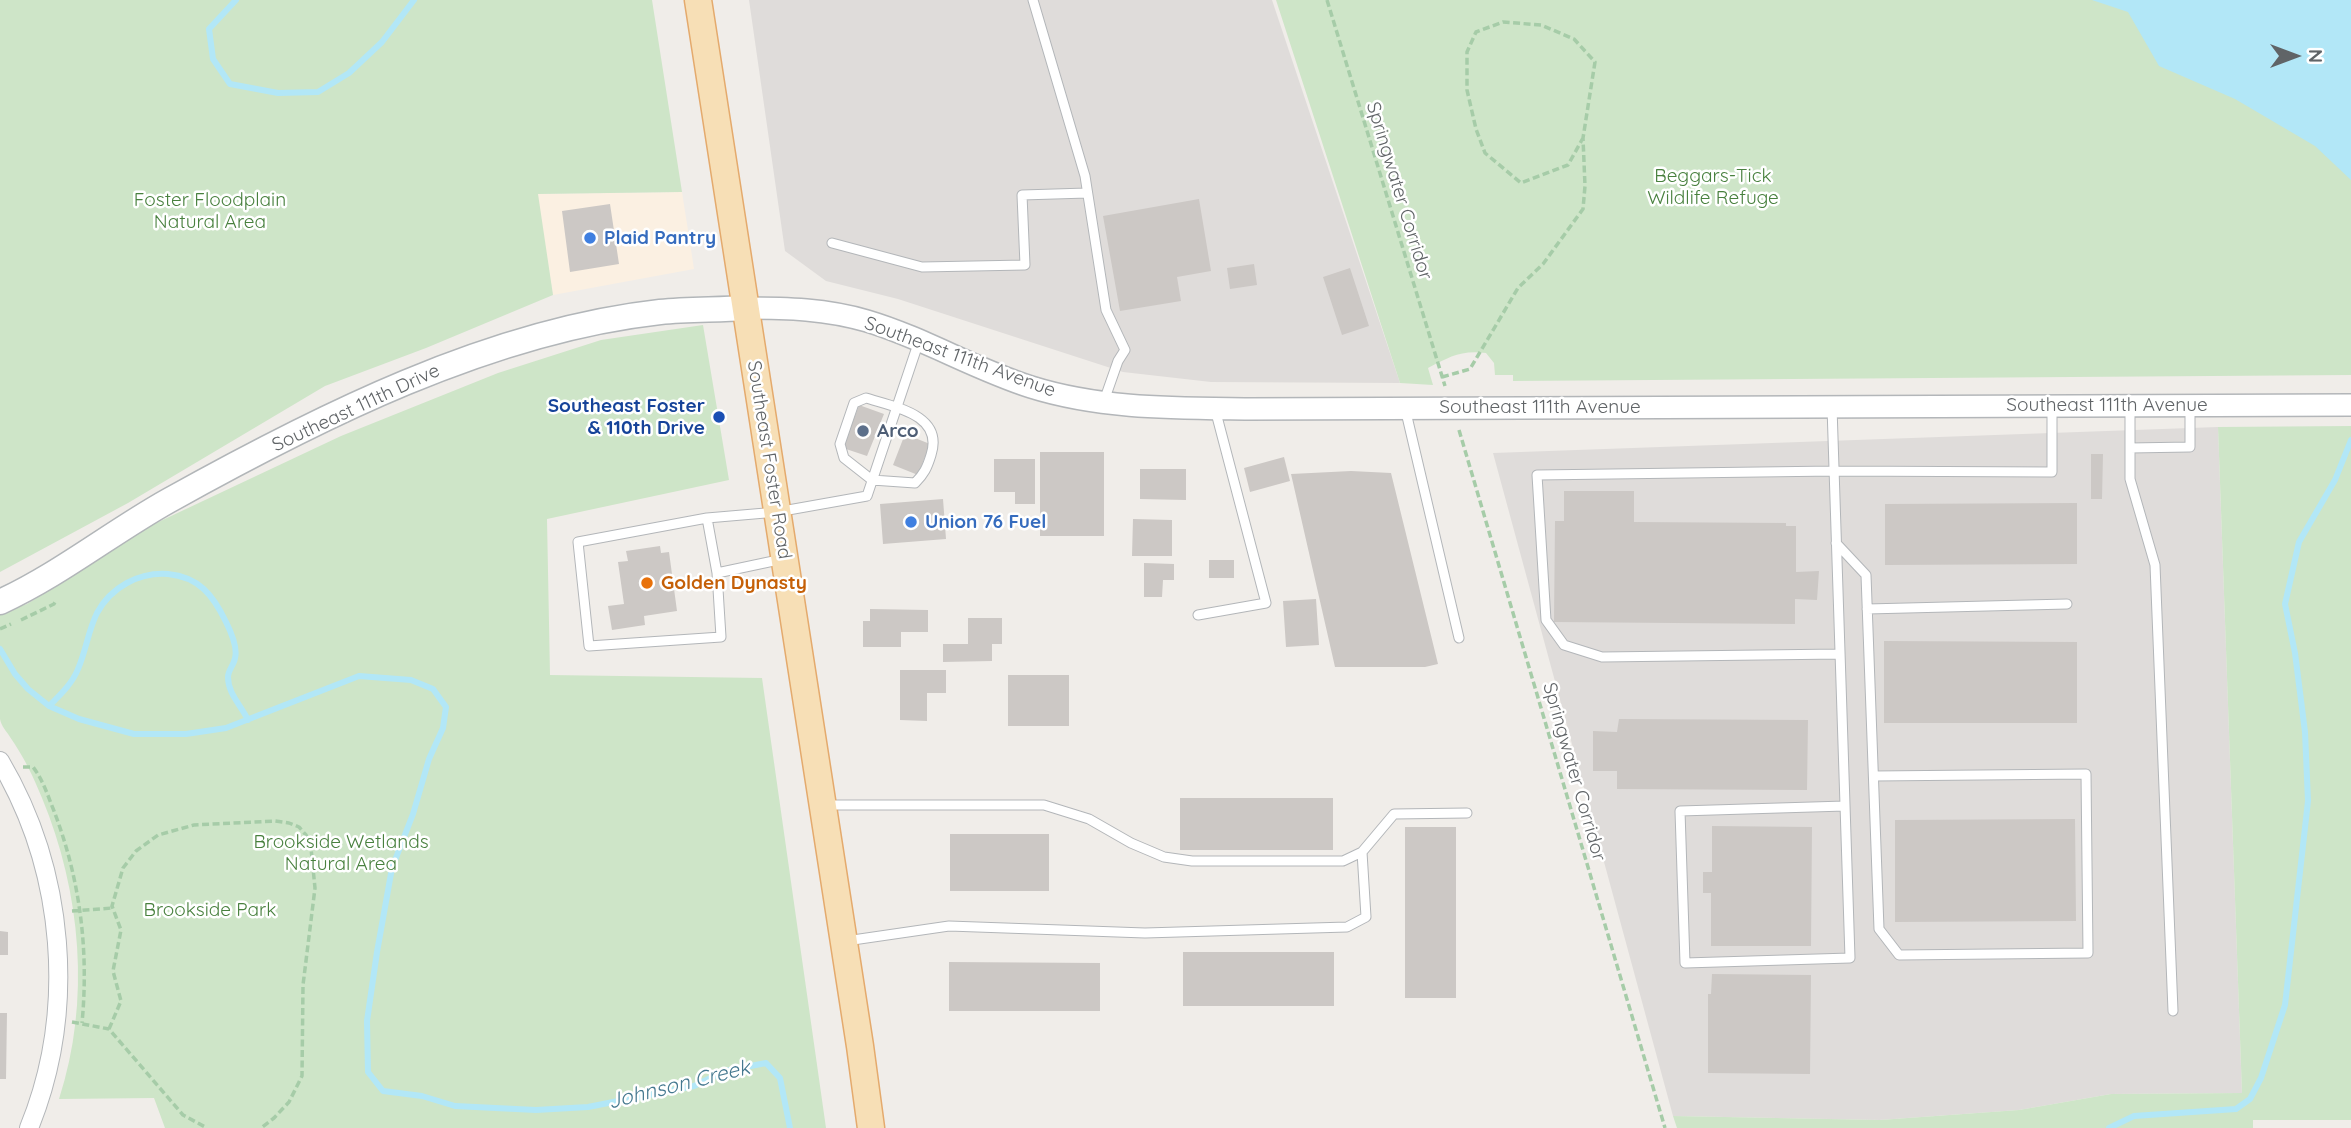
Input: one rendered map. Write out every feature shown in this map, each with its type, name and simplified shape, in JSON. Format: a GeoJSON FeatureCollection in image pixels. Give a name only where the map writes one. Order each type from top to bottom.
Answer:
{"type":"FeatureCollection","features":[{"type":"Feature","properties":{"kind":"main road","name":"Southeast Foster Road"},"geometry":{"type":"LineString","coordinates":[[698,0],[871,1128]]}},
{"type":"Feature","properties":{"kind":"main road","name":"Southeast 111th Drive"},"geometry":{"type":"LineString","coordinates":[[2,601],[209,479],[338,414],[464,359],[504,345],[605,321],[663,312],[745,309]]}},
{"type":"Feature","properties":{"kind":"street","name":"Southeast 111th Avenue"},"geometry":{"type":"LineString","coordinates":[[745,309],[794,308],[826,311],[866,321],[1030,387],[1104,403],[1144,407],[2351,405]]}},
{"type":"Feature","properties":{"kind":"street"},"geometry":{"type":"LineString","coordinates":[[0,761],[32,827],[46,874],[58,960],[56,1022],[45,1082],[29,1128]]}},
{"type":"Feature","properties":{"kind":"lane"},"geometry":{"type":"LineString","coordinates":[[1033,0],[1085,176],[1106,310],[1125,349],[1118,361],[1104,403]]}},
{"type":"Feature","properties":{"kind":"lane"},"geometry":{"type":"LineString","coordinates":[[832,243],[922,267],[1025,265],[1023,195],[1087,193]]}},
{"type":"Feature","properties":{"kind":"lane"},"geometry":{"type":"LineString","coordinates":[[707,518],[716,573],[720,637],[589,646],[578,542],[707,518],[777,512],[867,496],[919,341]]}},
{"type":"Feature","properties":{"kind":"lane"},"geometry":{"type":"LineString","coordinates":[[866,398],[924,420],[932,431],[934,445],[925,473],[915,483],[872,480],[844,458],[840,444],[854,403],[866,398]]}},
{"type":"Feature","properties":{"kind":"lane"},"geometry":{"type":"LineString","coordinates":[[1832,405],[1850,958],[1685,963],[1680,811],[1845,806]]}},
{"type":"Feature","properties":{"kind":"lane"},"geometry":{"type":"LineString","coordinates":[[1840,654],[1602,657],[1564,645],[1546,620],[1537,475],[1834,471],[2052,472],[2052,405]]}},
{"type":"Feature","properties":{"kind":"lane"},"geometry":{"type":"LineString","coordinates":[[2130,406],[2130,479],[2155,565],[2173,1011]]}},
{"type":"Feature","properties":{"kind":"lane"},"geometry":{"type":"LineString","coordinates":[[2130,448],[2190,447],[2190,406]]}},
{"type":"Feature","properties":{"kind":"lane"},"geometry":{"type":"LineString","coordinates":[[1404,407],[1459,638]]}},
{"type":"Feature","properties":{"kind":"lane"},"geometry":{"type":"LineString","coordinates":[[1198,615],[1266,603],[1215,408]]}},
{"type":"Feature","properties":{"kind":"lane"},"geometry":{"type":"LineString","coordinates":[[1836,543],[1866,575],[1879,929],[1899,956],[2088,953],[2086,774],[1874,776]]}},
{"type":"Feature","properties":{"kind":"lane"},"geometry":{"type":"LineString","coordinates":[[716,573],[784,558]]}},
{"type":"Feature","properties":{"kind":"lane"},"geometry":{"type":"LineString","coordinates":[[1867,609],[2067,604]]}},
{"type":"Feature","properties":{"kind":"lane"},"geometry":{"type":"LineString","coordinates":[[823,805],[1044,805],[1089,819],[1164,857],[1192,860],[1343,861],[1362,852],[1394,814],[1467,813]]}},
{"type":"Feature","properties":{"kind":"lane"},"geometry":{"type":"LineString","coordinates":[[844,942],[949,926],[1145,933],[1347,927],[1366,917],[1362,852]]}},
{"type":"Feature","properties":{"kind":"path","name":"Springwater Corridor"},"geometry":{"type":"LineString","coordinates":[[1327,0],[1446,390]]}},
{"type":"Feature","properties":{"kind":"path"},"geometry":{"type":"LineString","coordinates":[[1442,377],[1470,369],[1518,288],[1543,264],[1583,209],[1586,186],[1583,138],[1595,62],[1574,38],[1541,25],[1503,22],[1476,32],[1467,52],[1467,90],[1485,153],[1521,183],[1568,165],[1583,138]]}},
{"type":"Feature","properties":{"kind":"path","name":"Springwater Corridor"},"geometry":{"type":"LineString","coordinates":[[1457,423],[1665,1128]]}},
{"type":"Feature","properties":{"kind":"path"},"geometry":{"type":"LineString","coordinates":[[109,1029],[121,1001],[113,966],[121,930],[112,908],[120,876],[141,846],[158,835],[186,826],[282,821],[294,824],[303,830],[311,848],[315,903],[303,985],[302,1076],[289,1102],[261,1128]]}},
{"type":"Feature","properties":{"kind":"path"},"geometry":{"type":"LineString","coordinates":[[53,911],[112,908]]}},
{"type":"Feature","properties":{"kind":"path"},"geometry":{"type":"LineString","coordinates":[[56,1022],[82,1023],[109,1029],[183,1115],[207,1128]]}},
{"type":"Feature","properties":{"kind":"shaded area"},"geometry":{"type":"Polygon","coordinates":[[[749,0],[1272,0],[1400,383],[1211,382],[1123,372],[898,299],[826,281],[785,251],[749,0]]]}},
{"type":"Feature","properties":{"kind":"shaded area"},"geometry":{"type":"Polygon","coordinates":[[[682,192],[694,269],[553,295],[537,194],[682,192]]]}},
{"type":"Feature","properties":{"kind":"shaded area"},"geometry":{"type":"Polygon","coordinates":[[[2218,427],[2242,1093],[2111,1094],[2019,1110],[1880,1120],[1673,1116],[1493,453],[2218,427]]]}},
{"type":"Feature","properties":{"kind":"green space","name":"Foster Floodplain Natural Area"},"geometry":{"type":"Polygon","coordinates":[[[0,0],[652,0],[682,192],[538,194],[553,295],[426,348],[325,386],[128,503],[0,572],[0,0]]]}},
{"type":"Feature","properties":{"kind":"green space","name":"Beggars-Tick Wildlife Refuge"},"geometry":{"type":"Polygon","coordinates":[[[1276,0],[2351,0],[2351,375],[1513,381],[1513,375],[1495,375],[1494,363],[1486,353],[1477,352],[1456,355],[1428,368],[1433,385],[1400,383],[1276,0]]]}},
{"type":"Feature","properties":{"kind":"green space","name":"Brookside Wetlands Natural Area"},"geometry":{"type":"Polygon","coordinates":[[[703,325],[729,480],[547,519],[550,675],[762,678],[826,1128],[165,1128],[154,1098],[59,1099],[69,1062],[78,985],[73,909],[66,871],[42,798],[32,774],[0,719],[0,613],[27,604],[152,525],[341,436],[498,373],[601,340],[703,325]]]}},
{"type":"Feature","properties":{"kind":"green space"},"geometry":{"type":"Polygon","coordinates":[[[2351,426],[2351,1120],[2253,1120],[2253,1128],[1677,1128],[1673,1116],[1880,1120],[2019,1110],[2111,1094],[2242,1093],[2218,427],[2351,426]]]}},
{"type":"Feature","properties":{"kind":"water"},"geometry":{"type":"Polygon","coordinates":[[[2092,0],[2351,0],[2351,180],[2315,146],[2235,99],[2159,66],[2128,12],[2092,0]]]}},
{"type":"Feature","properties":{"kind":"building"},"geometry":{"type":"Polygon","coordinates":[[[1199,199],[1211,271],[1177,277],[1181,301],[1120,311],[1103,216],[1199,199]]]}},
{"type":"Feature","properties":{"kind":"building","name":"Plaid Pantry"},"geometry":{"type":"Polygon","coordinates":[[[610,204],[619,264],[570,272],[562,211],[610,204]]]}},
{"type":"Feature","properties":{"kind":"building"},"geometry":{"type":"Polygon","coordinates":[[[1254,264],[1257,285],[1230,289],[1227,268],[1254,264]]]}},
{"type":"Feature","properties":{"kind":"building"},"geometry":{"type":"Polygon","coordinates":[[[1350,268],[1369,326],[1342,335],[1323,277],[1350,268]]]}},
{"type":"Feature","properties":{"kind":"building","name":"Arco"},"geometry":{"type":"Polygon","coordinates":[[[859,405],[884,414],[867,456],[843,448],[859,405]]]}},
{"type":"Feature","properties":{"kind":"building","name":"Arco"},"geometry":{"type":"Polygon","coordinates":[[[905,434],[930,444],[918,475],[893,465],[905,434]]]}},
{"type":"Feature","properties":{"kind":"building"},"geometry":{"type":"Polygon","coordinates":[[[1040,452],[1104,452],[1104,536],[1040,536],[1040,452]]]}},
{"type":"Feature","properties":{"kind":"building"},"geometry":{"type":"Polygon","coordinates":[[[2091,454],[2103,454],[2102,499],[2091,499],[2091,454]]]}},
{"type":"Feature","properties":{"kind":"building"},"geometry":{"type":"Polygon","coordinates":[[[1284,457],[1290,481],[1250,492],[1244,468],[1284,457]]]}},
{"type":"Feature","properties":{"kind":"building"},"geometry":{"type":"Polygon","coordinates":[[[994,459],[1035,459],[1035,504],[1015,504],[1015,492],[994,492],[994,459]]]}},
{"type":"Feature","properties":{"kind":"building"},"geometry":{"type":"Polygon","coordinates":[[[1140,469],[1186,469],[1186,500],[1140,499],[1140,469]]]}},
{"type":"Feature","properties":{"kind":"building"},"geometry":{"type":"Polygon","coordinates":[[[1351,471],[1391,473],[1438,664],[1425,667],[1335,667],[1291,474],[1351,471]]]}},
{"type":"Feature","properties":{"kind":"building"},"geometry":{"type":"Polygon","coordinates":[[[1564,491],[1634,491],[1634,522],[1786,523],[1786,526],[1796,526],[1796,572],[1819,571],[1817,600],[1795,599],[1795,624],[1554,622],[1555,521],[1564,521],[1564,491]]]}},
{"type":"Feature","properties":{"kind":"building"},"geometry":{"type":"Polygon","coordinates":[[[943,499],[946,539],[883,544],[880,504],[943,499]]]}},
{"type":"Feature","properties":{"kind":"building"},"geometry":{"type":"Polygon","coordinates":[[[2077,503],[2077,564],[1885,565],[1885,504],[2077,503]]]}},
{"type":"Feature","properties":{"kind":"building"},"geometry":{"type":"Polygon","coordinates":[[[1133,519],[1172,520],[1172,556],[1132,556],[1133,519]]]}},
{"type":"Feature","properties":{"kind":"building","name":"Golden Dynasty"},"geometry":{"type":"Polygon","coordinates":[[[660,546],[661,553],[669,552],[677,611],[644,616],[645,625],[612,630],[608,606],[624,604],[618,562],[628,561],[626,551],[660,546]]]}},
{"type":"Feature","properties":{"kind":"building"},"geometry":{"type":"Polygon","coordinates":[[[1209,560],[1234,560],[1234,578],[1209,578],[1209,560]]]}},
{"type":"Feature","properties":{"kind":"building"},"geometry":{"type":"Polygon","coordinates":[[[1144,563],[1174,564],[1174,580],[1163,580],[1162,597],[1144,597],[1144,563]]]}},
{"type":"Feature","properties":{"kind":"building"},"geometry":{"type":"Polygon","coordinates":[[[1316,599],[1319,645],[1286,647],[1283,601],[1316,599]]]}},
{"type":"Feature","properties":{"kind":"building"},"geometry":{"type":"Polygon","coordinates":[[[870,609],[928,610],[928,632],[901,632],[901,647],[863,647],[863,621],[870,621],[870,609]]]}},
{"type":"Feature","properties":{"kind":"building"},"geometry":{"type":"Polygon","coordinates":[[[968,618],[1002,618],[1002,644],[992,644],[992,661],[943,662],[943,644],[968,644],[968,618]]]}},
{"type":"Feature","properties":{"kind":"building"},"geometry":{"type":"Polygon","coordinates":[[[1884,641],[2077,642],[2077,723],[1884,723],[1884,641]]]}},
{"type":"Feature","properties":{"kind":"building"},"geometry":{"type":"Polygon","coordinates":[[[900,670],[946,670],[946,693],[927,693],[927,721],[900,720],[900,670]]]}},
{"type":"Feature","properties":{"kind":"building"},"geometry":{"type":"Polygon","coordinates":[[[1008,675],[1069,675],[1069,726],[1008,726],[1008,675]]]}},
{"type":"Feature","properties":{"kind":"building"},"geometry":{"type":"Polygon","coordinates":[[[1619,719],[1808,720],[1807,790],[1617,789],[1617,771],[1593,771],[1593,731],[1617,732],[1619,719]]]}},
{"type":"Feature","properties":{"kind":"building"},"geometry":{"type":"Polygon","coordinates":[[[1180,798],[1333,798],[1333,850],[1180,850],[1180,798]]]}},
{"type":"Feature","properties":{"kind":"building"},"geometry":{"type":"Polygon","coordinates":[[[2075,819],[2076,921],[1895,922],[1895,820],[2075,819]]]}},
{"type":"Feature","properties":{"kind":"building"},"geometry":{"type":"Polygon","coordinates":[[[1712,826],[1812,827],[1811,946],[1711,946],[1711,893],[1703,893],[1703,872],[1712,872],[1712,826]]]}},
{"type":"Feature","properties":{"kind":"building"},"geometry":{"type":"Polygon","coordinates":[[[1405,827],[1456,827],[1456,998],[1405,998],[1405,827]]]}},
{"type":"Feature","properties":{"kind":"building"},"geometry":{"type":"Polygon","coordinates":[[[950,834],[1049,834],[1049,891],[950,891],[950,834]]]}},
{"type":"Feature","properties":{"kind":"building"},"geometry":{"type":"Polygon","coordinates":[[[0,931],[8,932],[8,955],[0,955],[0,931]]]}},
{"type":"Feature","properties":{"kind":"building"},"geometry":{"type":"Polygon","coordinates":[[[1183,952],[1334,952],[1334,1006],[1183,1006],[1183,952]]]}},
{"type":"Feature","properties":{"kind":"building"},"geometry":{"type":"Polygon","coordinates":[[[949,962],[1100,963],[1100,1011],[949,1011],[949,962]]]}},
{"type":"Feature","properties":{"kind":"building"},"geometry":{"type":"Polygon","coordinates":[[[1712,974],[1811,975],[1810,1074],[1708,1073],[1708,994],[1711,994],[1712,974]]]}},
{"type":"Feature","properties":{"kind":"building"},"geometry":{"type":"Polygon","coordinates":[[[0,1013],[7,1013],[6,1079],[0,1079],[0,1013]]]}},
{"type":"Feature","properties":{"kind":"waterway","name":"Johnson Creek"},"geometry":{"type":"LineString","coordinates":[[236,0],[209,29],[213,59],[230,84],[278,93],[318,92],[349,73],[382,42],[414,0]]}},
{"type":"Feature","properties":{"kind":"waterway"},"geometry":{"type":"LineString","coordinates":[[2109,1128],[2134,1116],[2236,1109],[2250,1099],[2261,1078],[2285,1005],[2308,801],[2305,732],[2295,653],[2285,604],[2299,542],[2335,480],[2351,440]]}},
{"type":"Feature","properties":{"kind":"waterway","name":"Johnson Creek"},"geometry":{"type":"LineString","coordinates":[[49,706],[75,674],[97,613],[110,596],[136,579],[168,574],[197,583],[221,612],[236,649],[228,674],[229,683],[232,694],[248,720]]}},
{"type":"Feature","properties":{"kind":"waterway","name":"Johnson Creek"},"geometry":{"type":"LineString","coordinates":[[0,649],[15,674],[49,706],[79,719],[134,734],[186,734],[226,728],[359,676],[411,680],[433,689],[446,707],[443,728],[429,759],[413,814],[392,868],[367,1021],[368,1072],[383,1091],[422,1096],[455,1106],[536,1110],[588,1107],[694,1086],[725,1071],[766,1063],[780,1078],[790,1128]]}},
{"type":"Feature","properties":{"kind":"place","name":"Plaid Pantry"},"geometry":{"type":"Point","coordinates":[590,238]}},
{"type":"Feature","properties":{"kind":"place","name":"Southeast Foster & 110th Drive"},"geometry":{"type":"Point","coordinates":[719,417]}},
{"type":"Feature","properties":{"kind":"place","name":"Arco"},"geometry":{"type":"Point","coordinates":[863,431]}},
{"type":"Feature","properties":{"kind":"place","name":"Union 76 Fuel"},"geometry":{"type":"Point","coordinates":[911,522]}},
{"type":"Feature","properties":{"kind":"place","name":"Golden Dynasty"},"geometry":{"type":"Point","coordinates":[647,583]}},
{"type":"Feature","properties":{"kind":"park label","name":"Brookside Park"},"geometry":{"type":"Point","coordinates":[210,910]}}]}
